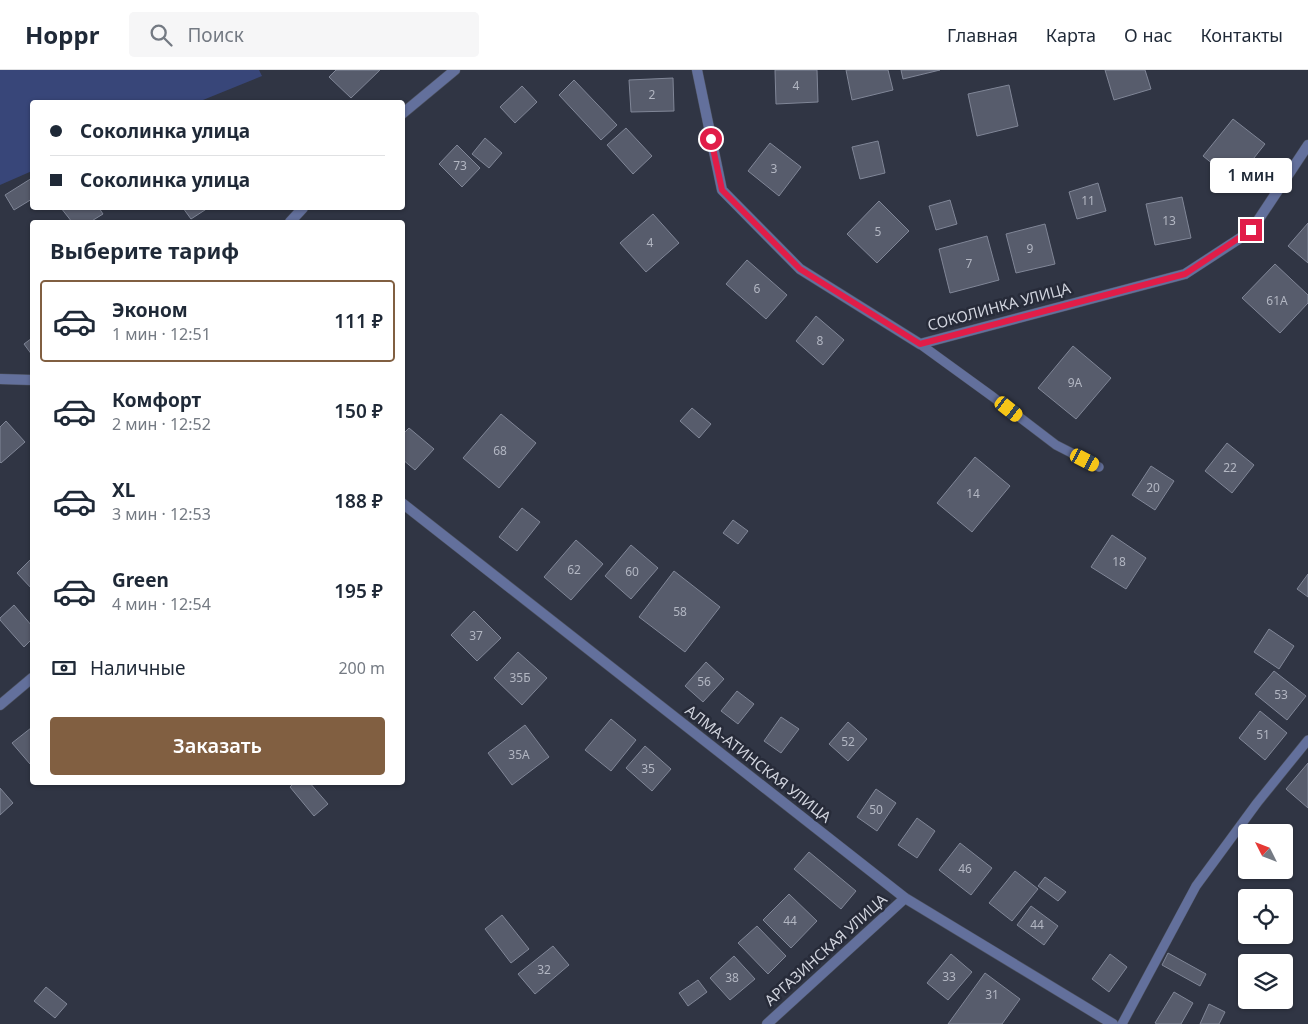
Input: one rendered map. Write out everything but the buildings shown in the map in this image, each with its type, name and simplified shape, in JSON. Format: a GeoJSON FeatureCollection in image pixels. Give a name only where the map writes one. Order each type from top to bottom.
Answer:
{"type":"FeatureCollection","features":[{"type":"Feature","properties":{"kind":"street"},"geometry":{"type":"LineString","coordinates":[[405,112],[455,70]]}},
{"type":"Feature","properties":{"kind":"street","name":"СОКОЛИНКА УЛИЦА"},"geometry":{"type":"LineString","coordinates":[[697,70],[722,190],[800,269],[920,344],[1185,274],[1251,230],[1308,145]]}},
{"type":"Feature","properties":{"kind":"street"},"geometry":{"type":"LineString","coordinates":[[292,220],[301,210]]}},
{"type":"Feature","properties":{"kind":"street"},"geometry":{"type":"LineString","coordinates":[[0,379],[30,380]]}},
{"type":"Feature","properties":{"kind":"street","name":"АЛМА-АТИНСКАЯ УЛИЦА"},"geometry":{"type":"LineString","coordinates":[[405,505],[905,898],[1112,1024]]}},
{"type":"Feature","properties":{"kind":"street"},"geometry":{"type":"LineString","coordinates":[[0,705],[30,680]]}},
{"type":"Feature","properties":{"kind":"street","name":"АРГАЗИНСКАЯ УЛИЦА"},"geometry":{"type":"LineString","coordinates":[[766,1024],[905,898]]}},
{"type":"Feature","properties":{"kind":"lane"},"geometry":{"type":"LineString","coordinates":[[920,344],[994,397],[1056,445],[1099,467]]}},
{"type":"Feature","properties":{"kind":"lane"},"geometry":{"type":"LineString","coordinates":[[1122,1024],[1196,886],[1308,740]]}},
{"type":"Feature","properties":{"kind":"shaded area"},"geometry":{"type":"Polygon","coordinates":[[[0,70],[259,70],[262,76],[203,100],[30,100],[30,172],[0,185],[0,70]]]}},
{"type":"Feature","properties":{"kind":"route"},"geometry":{"type":"LineString","coordinates":[[711,139],[722,190],[800,269],[920,344],[1185,274],[1251,230]]}}]}
